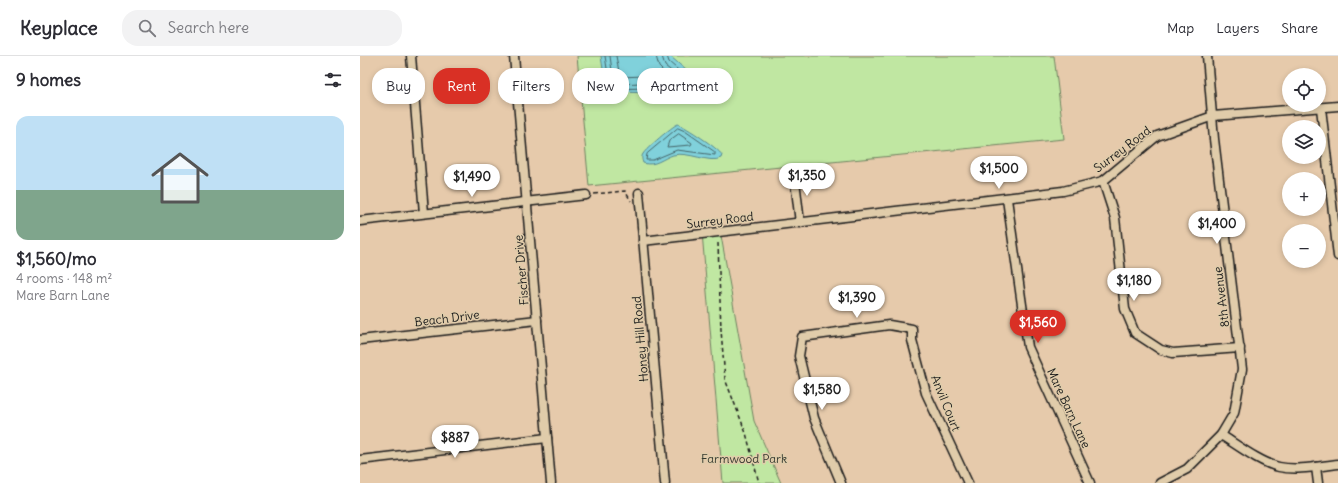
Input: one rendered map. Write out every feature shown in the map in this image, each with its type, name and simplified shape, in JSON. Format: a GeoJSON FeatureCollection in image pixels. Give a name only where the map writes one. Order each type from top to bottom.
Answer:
{"type":"FeatureCollection","features":[{"type":"Feature","properties":{"kind":"street"},"geometry":{"type":"LineString","coordinates":[[411,56],[424,214]]}},
{"type":"Feature","properties":{"kind":"street","name":"Fischer Drive"},"geometry":{"type":"LineString","coordinates":[[514,56],[551,483]]}},
{"type":"Feature","properties":{"kind":"street","name":"8th Avenue"},"geometry":{"type":"LineString","coordinates":[[1160,483],[1187,469],[1221,435],[1234,413],[1242,369],[1207,56]]}},
{"type":"Feature","properties":{"kind":"street","name":"Surrey Road"},"geometry":{"type":"LineString","coordinates":[[1326,107],[1338,106]]}},
{"type":"Feature","properties":{"kind":"street","name":"Surrey Road"},"geometry":{"type":"LineString","coordinates":[[644,241],[1007,199],[1063,191],[1103,181],[1157,136],[1213,116],[1282,111]]}},
{"type":"Feature","properties":{"kind":"street"},"geometry":{"type":"LineString","coordinates":[[1321,112],[1338,256]]}},
{"type":"Feature","properties":{"kind":"street"},"geometry":{"type":"LineString","coordinates":[[794,172],[800,223]]}},
{"type":"Feature","properties":{"kind":"street"},"geometry":{"type":"LineString","coordinates":[[1103,181],[1115,218],[1125,309],[1135,334],[1161,350],[1173,353],[1240,348]]}},
{"type":"Feature","properties":{"kind":"street","name":"Honey Hill Road"},"geometry":{"type":"LineString","coordinates":[[639,193],[665,483]]}},
{"type":"Feature","properties":{"kind":"street"},"geometry":{"type":"LineString","coordinates":[[360,221],[586,195]]}},
{"type":"Feature","properties":{"kind":"street","name":"Mare Barn Lane"},"geometry":{"type":"LineString","coordinates":[[1007,199],[1028,347],[1090,483]]}},
{"type":"Feature","properties":{"kind":"street","name":"Beach Drive"},"geometry":{"type":"LineString","coordinates":[[360,340],[537,320]]}},
{"type":"Feature","properties":{"kind":"street","name":"Anvil Court"},"geometry":{"type":"LineString","coordinates":[[841,483],[814,418],[799,356],[802,337],[888,324],[912,330],[912,340],[926,393],[968,483]]}},
{"type":"Feature","properties":{"kind":"street"},"geometry":{"type":"LineString","coordinates":[[1221,435],[1269,464],[1279,467],[1316,467],[1338,464]]}},
{"type":"Feature","properties":{"kind":"street"},"geometry":{"type":"LineString","coordinates":[[360,460],[547,438]]}},
{"type":"Feature","properties":{"kind":"street"},"geometry":{"type":"LineString","coordinates":[[1316,467],[1318,483]]}},
{"type":"Feature","properties":{"kind":"path"},"geometry":{"type":"LineString","coordinates":[[586,195],[625,191],[632,202]]}},
{"type":"Feature","properties":{"kind":"path"},"geometry":{"type":"LineString","coordinates":[[718,243],[721,330],[725,379],[746,433],[759,483]]}},
{"type":"Feature","properties":{"kind":"green space"},"geometry":{"type":"Polygon","coordinates":[[[577,56],[1054,56],[1064,139],[589,186],[581,104],[629,104],[629,68],[578,68],[577,56]]]}},
{"type":"Feature","properties":{"kind":"green space","name":"Farmwood Park"},"geometry":{"type":"Polygon","coordinates":[[[720,230],[754,421],[781,483],[723,483],[702,232],[720,230]]]}},
{"type":"Feature","properties":{"kind":"water"},"geometry":{"type":"Polygon","coordinates":[[[601,56],[670,56],[684,68],[637,68],[637,92],[629,91],[629,68],[603,68],[601,56]]]}},
{"type":"Feature","properties":{"kind":"water"},"geometry":{"type":"Polygon","coordinates":[[[678,124],[715,148],[722,155],[721,158],[711,160],[679,154],[651,164],[643,163],[642,156],[645,151],[665,133],[678,124]]]}}]}
